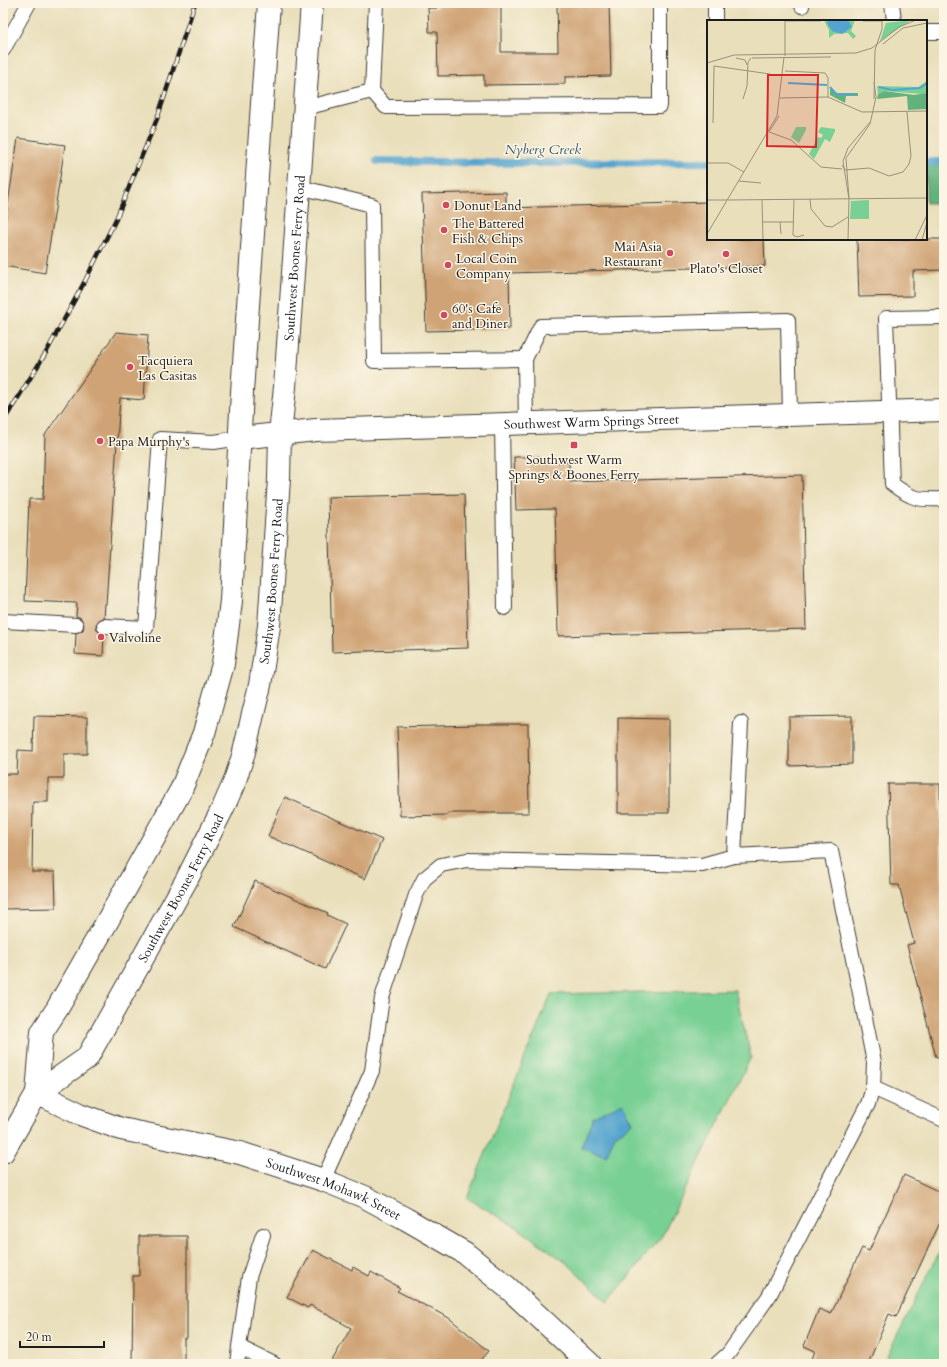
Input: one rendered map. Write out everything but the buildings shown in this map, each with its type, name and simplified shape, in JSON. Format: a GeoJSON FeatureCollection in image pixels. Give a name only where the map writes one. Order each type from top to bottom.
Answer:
{"type":"FeatureCollection","features":[{"type":"Feature","properties":{"kind":"main road","name":"Southwest Boones Ferry Road"},"geometry":{"type":"LineString","coordinates":[[3,1152],[37,1092],[42,1032],[57,1009],[181,790],[204,733],[223,664],[231,601],[240,438],[269,3]]}},
{"type":"Feature","properties":{"kind":"main road","name":"Southwest Boones Ferry Road"},"geometry":{"type":"LineString","coordinates":[[37,1092],[87,1058],[187,879],[223,808],[234,783],[243,756],[260,685],[270,626],[279,479],[280,434],[286,379],[312,3]]}},
{"type":"Feature","properties":{"kind":"main road","name":"Southwest Warm Springs Street"},"geometry":{"type":"LineString","coordinates":[[240,438],[316,430],[944,410]]}},
{"type":"Feature","properties":{"kind":"main road","name":"Southwest Mohawk Street"},"geometry":{"type":"LineString","coordinates":[[37,1092],[80,1114],[120,1128],[240,1153],[323,1180],[365,1197],[465,1253],[512,1291],[590,1364]]}},
{"type":"Feature","properties":{"kind":"lane"},"geometry":{"type":"LineString","coordinates":[[3,50],[29,3]]}},
{"type":"Feature","properties":{"kind":"lane"},"geometry":{"type":"LineString","coordinates":[[376,3],[372,91],[386,107],[660,106],[660,3]]}},
{"type":"Feature","properties":{"kind":"lane"},"geometry":{"type":"LineString","coordinates":[[715,3],[715,20]]}},
{"type":"Feature","properties":{"kind":"lane"},"geometry":{"type":"LineString","coordinates":[[892,3],[894,20]]}},
{"type":"Feature","properties":{"kind":"lane"},"geometry":{"type":"LineString","coordinates":[[927,32],[944,32]]}},
{"type":"Feature","properties":{"kind":"lane"},"geometry":{"type":"LineString","coordinates":[[305,108],[372,91]]}},
{"type":"Feature","properties":{"kind":"lane"},"geometry":{"type":"LineString","coordinates":[[300,187],[372,205],[374,361],[525,359]]}},
{"type":"Feature","properties":{"kind":"lane"},"geometry":{"type":"LineString","coordinates":[[944,317],[886,318],[892,484],[904,493],[920,500],[944,499]]}},
{"type":"Feature","properties":{"kind":"lane"},"geometry":{"type":"LineString","coordinates":[[526,423],[525,359],[540,326],[788,320],[790,414]]}},
{"type":"Feature","properties":{"kind":"lane"},"geometry":{"type":"LineString","coordinates":[[502,424],[505,608]]}},
{"type":"Feature","properties":{"kind":"lane"},"geometry":{"type":"LineString","coordinates":[[104,626],[146,628],[160,439],[214,442],[240,438]]}},
{"type":"Feature","properties":{"kind":"lane"},"geometry":{"type":"LineString","coordinates":[[3,621],[76,625]]}},
{"type":"Feature","properties":{"kind":"lane"},"geometry":{"type":"LineString","coordinates":[[734,856],[741,723]]}},
{"type":"Feature","properties":{"kind":"lane"},"geometry":{"type":"LineString","coordinates":[[323,1180],[372,1071],[382,998],[416,895],[424,879],[441,865],[467,860],[702,865],[734,856],[831,851],[874,1062],[873,1088],[868,1104],[769,1296],[728,1354],[718,1364]]}},
{"type":"Feature","properties":{"kind":"lane"},"geometry":{"type":"LineString","coordinates":[[873,1088],[944,1120]]}},
{"type":"Feature","properties":{"kind":"lane"},"geometry":{"type":"LineString","coordinates":[[237,1364],[238,1347],[249,1277],[263,1235]]}},
{"type":"Feature","properties":{"kind":"lane"},"geometry":{"type":"LineString","coordinates":[[238,1347],[274,1364]]}},
{"type":"Feature","properties":{"kind":"green space"},"geometry":{"type":"Polygon","coordinates":[[[927,160],[944,160],[944,203],[927,203],[927,160]]]}},
{"type":"Feature","properties":{"kind":"green space"},"geometry":{"type":"Polygon","coordinates":[[[735,990],[751,1057],[662,1236],[608,1302],[568,1264],[515,1226],[467,1198],[551,994],[735,990]]]}},
{"type":"Feature","properties":{"kind":"green space"},"geometry":{"type":"Polygon","coordinates":[[[944,1243],[944,1364],[883,1364],[944,1243]]]}},
{"type":"Feature","properties":{"kind":"water"},"geometry":{"type":"Polygon","coordinates":[[[623,1103],[633,1123],[615,1135],[606,1156],[581,1147],[593,1117],[623,1103]]]}},
{"type":"Feature","properties":{"kind":"waterway","name":"Nyberg Creek"},"geometry":{"type":"LineString","coordinates":[[377,161],[491,163],[707,162]]}},
{"type":"Feature","properties":{"kind":"waterway","name":"Nyberg Creek"},"geometry":{"type":"LineString","coordinates":[[927,162],[944,162]]}},
{"type":"Feature","properties":{"kind":"railway"},"geometry":{"type":"LineString","coordinates":[[3,422],[47,351],[86,279],[116,219],[157,119],[195,3]]}},
{"type":"Feature","properties":{"kind":"place","name":"Donut Land"},"geometry":{"type":"Point","coordinates":[446,205]}},
{"type":"Feature","properties":{"kind":"place","name":"The Battered Fish & Chips"},"geometry":{"type":"Point","coordinates":[444,230]}},
{"type":"Feature","properties":{"kind":"place","name":"Mai Asia Restaurant"},"geometry":{"type":"Point","coordinates":[670,253]}},
{"type":"Feature","properties":{"kind":"place","name":"Plato's Closet"},"geometry":{"type":"Point","coordinates":[726,254]}},
{"type":"Feature","properties":{"kind":"place","name":"Local Coin Company"},"geometry":{"type":"Point","coordinates":[448,265]}},
{"type":"Feature","properties":{"kind":"place","name":"60's Cafe and Diner"},"geometry":{"type":"Point","coordinates":[444,315]}},
{"type":"Feature","properties":{"kind":"place","name":"Tacquiera Las Casitas"},"geometry":{"type":"Point","coordinates":[130,367]}},
{"type":"Feature","properties":{"kind":"place","name":"Papa Murphy's"},"geometry":{"type":"Point","coordinates":[100,441]}},
{"type":"Feature","properties":{"kind":"place","name":"Southwest Warm Springs & Boones Ferry"},"geometry":{"type":"Point","coordinates":[574,445]}},
{"type":"Feature","properties":{"kind":"place","name":"Valvoline"},"geometry":{"type":"Point","coordinates":[101,637]}}]}
